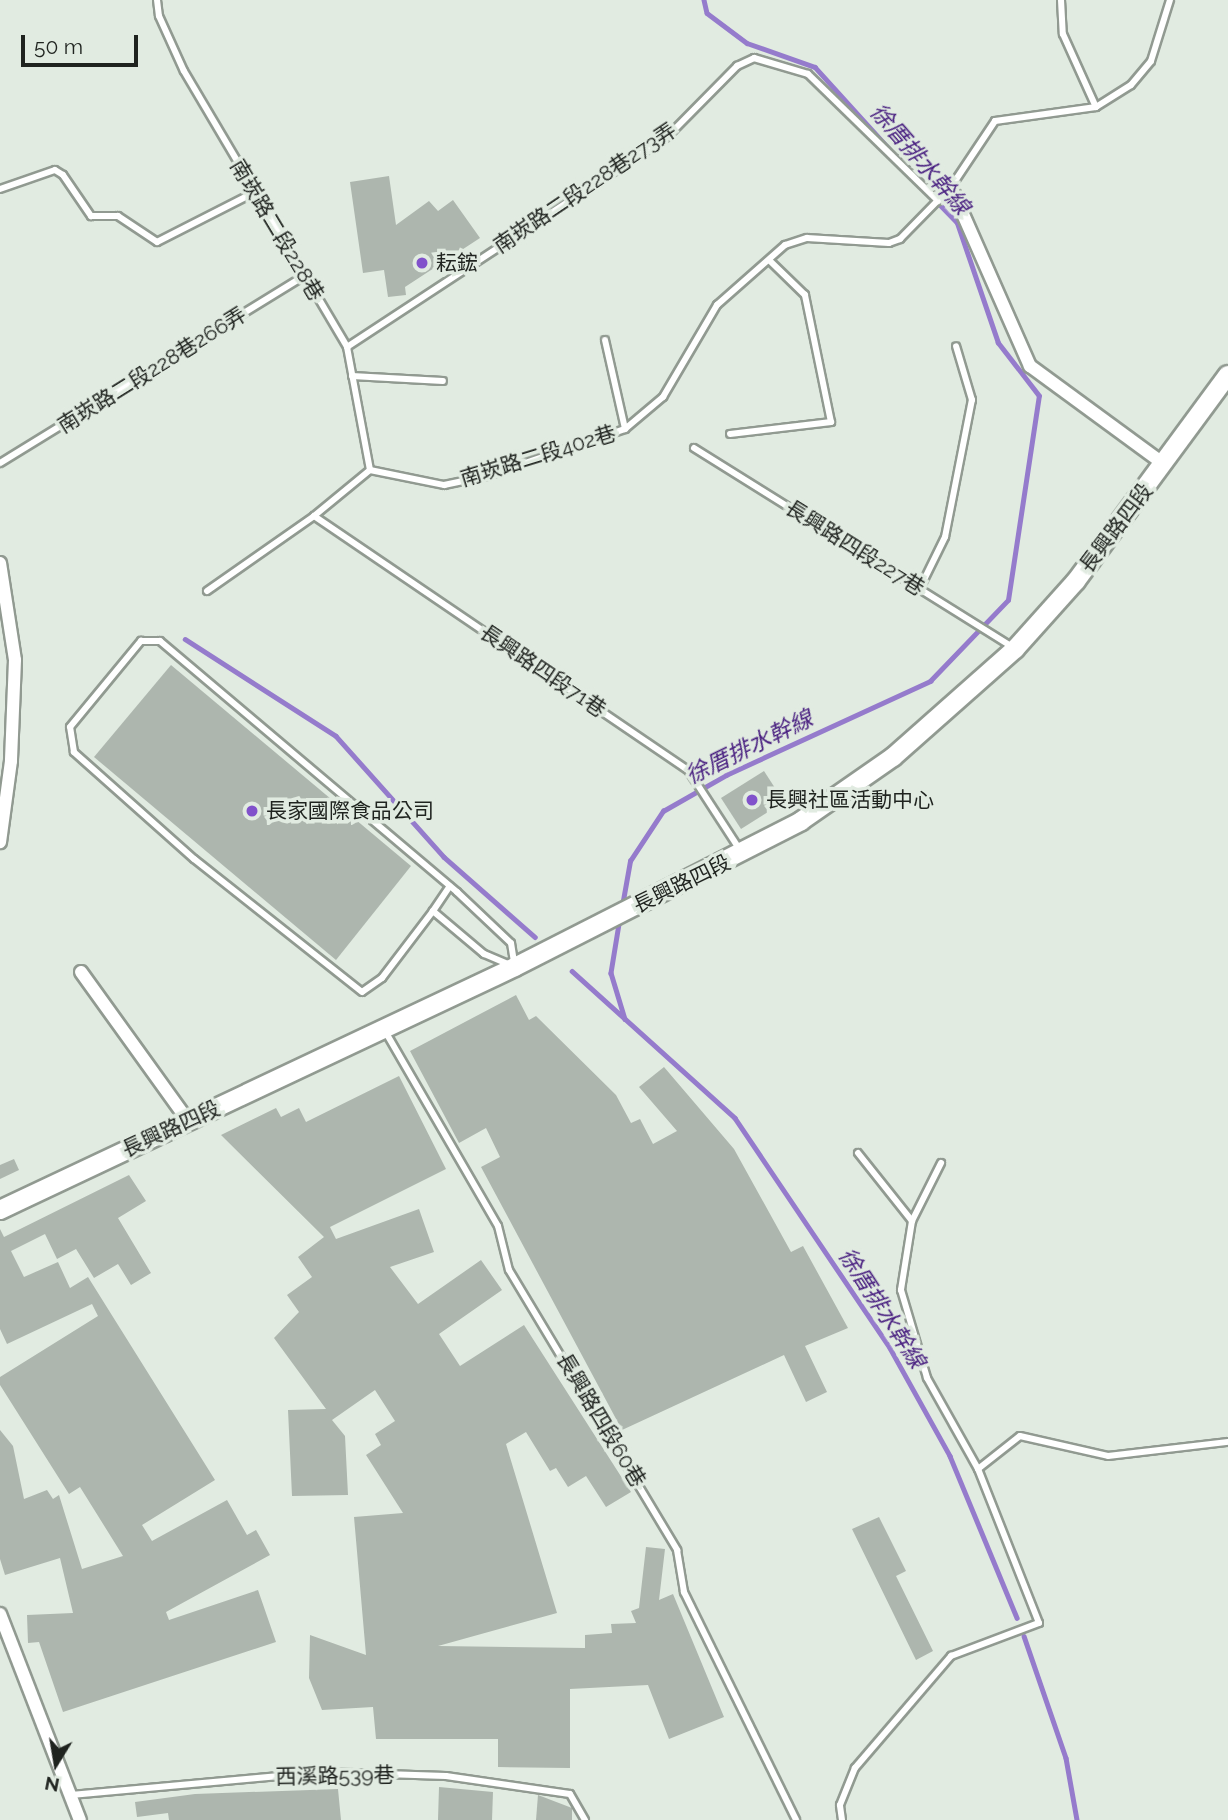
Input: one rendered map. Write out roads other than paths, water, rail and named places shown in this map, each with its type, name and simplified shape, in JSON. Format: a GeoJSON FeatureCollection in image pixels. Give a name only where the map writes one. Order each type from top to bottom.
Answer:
{"type":"FeatureCollection","features":[{"type":"Feature","properties":{"kind":"street"},"geometry":{"type":"LineString","coordinates":[[951,187],[1030,366],[1164,464]]}},
{"type":"Feature","properties":{"kind":"street","name":"長興路四段"},"geometry":{"type":"LineString","coordinates":[[0,1210],[515,967],[743,854],[801,821],[893,757],[1015,649],[1076,581],[1228,375]]}},
{"type":"Feature","properties":{"kind":"street"},"geometry":{"type":"LineString","coordinates":[[0,563],[15,660],[11,761],[0,842]]}},
{"type":"Feature","properties":{"kind":"street"},"geometry":{"type":"LineString","coordinates":[[81,972],[188,1121]]}},
{"type":"Feature","properties":{"kind":"street"},"geometry":{"type":"LineString","coordinates":[[0,1614],[80,1820]]}},
{"type":"Feature","properties":{"kind":"lane","name":"南崁路二段228巷"},"geometry":{"type":"LineString","coordinates":[[157,0],[159,16],[184,71],[253,193],[347,347],[370,470]]}},
{"type":"Feature","properties":{"kind":"lane"},"geometry":{"type":"LineString","coordinates":[[1061,0],[1063,34],[1096,107]]}},
{"type":"Feature","properties":{"kind":"lane","name":"南崁路二段402巷"},"geometry":{"type":"LineString","coordinates":[[370,470],[444,485],[487,476],[625,429],[663,397],[717,305],[785,245],[807,238],[889,243],[900,239],[951,187],[995,121],[1096,107],[1131,85],[1151,61],[1170,0]]}},
{"type":"Feature","properties":{"kind":"lane","name":"南崁路二段228巷273弄"},"geometry":{"type":"LineString","coordinates":[[347,347],[667,137],[737,66],[754,58],[808,74],[938,201]]}},
{"type":"Feature","properties":{"kind":"lane"},"geometry":{"type":"LineString","coordinates":[[0,189],[55,170],[63,174],[91,216],[118,216],[157,242],[253,193]]}},
{"type":"Feature","properties":{"kind":"lane"},"geometry":{"type":"LineString","coordinates":[[730,434],[831,422],[805,295],[769,260]]}},
{"type":"Feature","properties":{"kind":"lane","name":"南崁路二段228巷266弄"},"geometry":{"type":"LineString","coordinates":[[0,463],[304,276]]}},
{"type":"Feature","properties":{"kind":"lane"},"geometry":{"type":"LineString","coordinates":[[605,340],[625,429]]}},
{"type":"Feature","properties":{"kind":"lane"},"geometry":{"type":"LineString","coordinates":[[920,589],[945,537],[972,400],[957,346]]}},
{"type":"Feature","properties":{"kind":"lane"},"geometry":{"type":"LineString","coordinates":[[352,376],[443,381]]}},
{"type":"Feature","properties":{"kind":"lane","name":"長興路四段227巷"},"geometry":{"type":"LineString","coordinates":[[694,448],[1015,649]]}},
{"type":"Feature","properties":{"kind":"lane"},"geometry":{"type":"LineString","coordinates":[[207,592],[314,516],[370,470]]}},
{"type":"Feature","properties":{"kind":"lane","name":"長興路四段71巷"},"geometry":{"type":"LineString","coordinates":[[314,516],[688,770],[743,854]]}},
{"type":"Feature","properties":{"kind":"lane"},"geometry":{"type":"LineString","coordinates":[[450,886],[382,978],[362,992],[194,859],[74,752],[69,727],[141,641],[160,641],[450,886],[511,943],[515,967]]}},
{"type":"Feature","properties":{"kind":"lane"},"geometry":{"type":"LineString","coordinates":[[433,911],[484,954],[515,967]]}},
{"type":"Feature","properties":{"kind":"lane","name":"長興路四段60巷"},"geometry":{"type":"LineString","coordinates":[[385,1030],[498,1226],[509,1270],[677,1550],[684,1592],[796,1820]]}},
{"type":"Feature","properties":{"kind":"lane"},"geometry":{"type":"LineString","coordinates":[[858,1153],[912,1221]]}},
{"type":"Feature","properties":{"kind":"lane"},"geometry":{"type":"LineString","coordinates":[[842,1820],[840,1805],[855,1768],[951,1656],[1040,1623],[978,1469],[927,1378],[901,1290],[912,1221],[941,1163]]}},
{"type":"Feature","properties":{"kind":"lane"},"geometry":{"type":"LineString","coordinates":[[978,1469],[1020,1436],[1108,1456],[1228,1442]]}},
{"type":"Feature","properties":{"kind":"lane","name":"西溪路539巷"},"geometry":{"type":"LineString","coordinates":[[71,1795],[323,1772],[446,1776],[570,1794],[585,1820]]}},
{"type":"Feature","properties":{"kind":"waterway","name":"徐厝排水幹線"},"geometry":{"type":"LineString","coordinates":[[704,0],[707,13],[747,43],[815,67],[894,154]]}},
{"type":"Feature","properties":{"kind":"waterway","name":"徐厝排水幹線"},"geometry":{"type":"LineString","coordinates":[[622,906],[630,861],[663,811],[726,775],[930,681],[1008,600],[1039,396],[998,343],[957,223],[935,200]]}},
{"type":"Feature","properties":{"kind":"waterway"},"geometry":{"type":"LineString","coordinates":[[185,639],[336,736],[444,857],[535,937]]}},
{"type":"Feature","properties":{"kind":"waterway","name":"徐厝排水幹線"},"geometry":{"type":"LineString","coordinates":[[620,918],[611,973],[625,1019]]}},
{"type":"Feature","properties":{"kind":"waterway","name":"徐厝排水幹線"},"geometry":{"type":"LineString","coordinates":[[572,971],[735,1118],[890,1348],[950,1456],[1017,1618]]}},
{"type":"Feature","properties":{"kind":"waterway","name":"徐厝排水幹線"},"geometry":{"type":"LineString","coordinates":[[1024,1636],[1066,1758],[1077,1820]]}},
{"type":"Feature","properties":{"kind":"place","name":"耘鋐"},"geometry":{"type":"Point","coordinates":[422,263]}},
{"type":"Feature","properties":{"kind":"place","name":"長興社區活動中心"},"geometry":{"type":"Point","coordinates":[752,800]}},
{"type":"Feature","properties":{"kind":"place","name":"長家國際食品公司"},"geometry":{"type":"Point","coordinates":[252,811]}}]}
